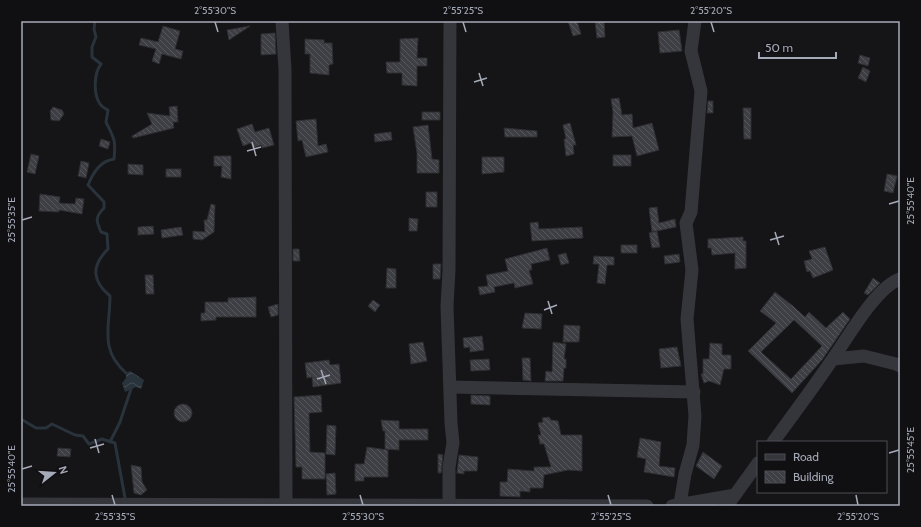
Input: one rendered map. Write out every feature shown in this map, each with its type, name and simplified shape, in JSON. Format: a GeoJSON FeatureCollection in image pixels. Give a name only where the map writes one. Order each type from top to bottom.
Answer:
{"type":"FeatureCollection","features":[{"type":"Feature","properties":{"kind":"street"},"geometry":{"type":"LineString","coordinates":[[282,21],[285,76],[286,504]]}},
{"type":"Feature","properties":{"kind":"street"},"geometry":{"type":"LineString","coordinates":[[449,504],[449,468],[453,443],[447,306],[450,270],[450,21]]}},
{"type":"Feature","properties":{"kind":"street"},"geometry":{"type":"LineString","coordinates":[[695,21],[691,51],[701,91],[691,212],[686,223],[692,270],[687,319],[690,342],[689,360],[694,392],[693,444],[676,505],[735,495]]}},
{"type":"Feature","properties":{"kind":"street"},"geometry":{"type":"LineString","coordinates":[[774,441],[864,314],[886,288],[894,281],[900,279]]}},
{"type":"Feature","properties":{"kind":"street"},"geometry":{"type":"LineString","coordinates":[[833,359],[864,356],[900,366]]}},
{"type":"Feature","properties":{"kind":"street"},"geometry":{"type":"LineString","coordinates":[[450,387],[694,392]]}},
{"type":"Feature","properties":{"kind":"street"},"geometry":{"type":"LineString","coordinates":[[727,506],[757,464]]}},
{"type":"Feature","properties":{"kind":"street"},"geometry":{"type":"LineString","coordinates":[[21,504],[449,504],[646,506]]}},
{"type":"Feature","properties":{"kind":"water"},"geometry":{"type":"Polygon","coordinates":[[[130,371],[144,380],[141,389],[136,387],[125,392],[122,383],[126,378],[126,373],[130,371]]]}},
{"type":"Feature","properties":{"kind":"building"},"geometry":{"type":"Polygon","coordinates":[[[568,21],[577,21],[581,34],[573,36],[568,21]]]}},
{"type":"Feature","properties":{"kind":"building"},"geometry":{"type":"Polygon","coordinates":[[[595,21],[604,21],[605,37],[597,38],[595,21]]]}},
{"type":"Feature","properties":{"kind":"building"},"geometry":{"type":"Polygon","coordinates":[[[163,26],[180,31],[175,49],[183,51],[181,59],[162,54],[159,64],[152,61],[156,49],[139,45],[141,38],[158,42],[163,26]]]}},
{"type":"Feature","properties":{"kind":"building"},"geometry":{"type":"Polygon","coordinates":[[[250,26],[229,40],[227,30],[250,26]]]}},
{"type":"Feature","properties":{"kind":"building"},"geometry":{"type":"Polygon","coordinates":[[[679,30],[682,51],[660,53],[658,32],[679,30]]]}},
{"type":"Feature","properties":{"kind":"building"},"geometry":{"type":"Polygon","coordinates":[[[275,33],[276,54],[261,55],[261,34],[275,33]]]}},
{"type":"Feature","properties":{"kind":"building"},"geometry":{"type":"Polygon","coordinates":[[[418,38],[417,58],[427,58],[427,66],[417,66],[417,86],[402,85],[402,73],[387,73],[386,62],[400,62],[400,39],[418,38]]]}},
{"type":"Feature","properties":{"kind":"building"},"geometry":{"type":"Polygon","coordinates":[[[305,39],[324,40],[324,43],[332,43],[333,64],[329,65],[329,75],[310,73],[310,54],[305,54],[305,39]]]}},
{"type":"Feature","properties":{"kind":"building"},"geometry":{"type":"Polygon","coordinates":[[[860,55],[870,58],[868,66],[858,63],[860,55]]]}},
{"type":"Feature","properties":{"kind":"building"},"geometry":{"type":"Polygon","coordinates":[[[863,67],[870,71],[866,82],[858,78],[863,67]]]}},
{"type":"Feature","properties":{"kind":"building"},"geometry":{"type":"Polygon","coordinates":[[[619,98],[622,115],[632,114],[633,128],[652,123],[659,150],[637,156],[632,136],[612,137],[613,112],[611,99],[619,98]]]}},
{"type":"Feature","properties":{"kind":"building"},"geometry":{"type":"Polygon","coordinates":[[[708,101],[713,101],[713,113],[707,113],[708,101]]]}},
{"type":"Feature","properties":{"kind":"building"},"geometry":{"type":"Polygon","coordinates":[[[177,106],[178,122],[173,122],[174,128],[133,138],[132,136],[152,124],[147,113],[170,116],[169,107],[177,106]]]}},
{"type":"Feature","properties":{"kind":"building"},"geometry":{"type":"Polygon","coordinates":[[[53,107],[62,110],[64,114],[59,121],[51,120],[50,111],[53,107]]]}},
{"type":"Feature","properties":{"kind":"building"},"geometry":{"type":"Polygon","coordinates":[[[743,108],[751,108],[751,139],[744,139],[743,108]]]}},
{"type":"Feature","properties":{"kind":"building"},"geometry":{"type":"Polygon","coordinates":[[[422,112],[440,112],[440,120],[422,120],[422,112]]]}},
{"type":"Feature","properties":{"kind":"building"},"geometry":{"type":"Polygon","coordinates":[[[316,119],[318,146],[326,144],[328,152],[306,157],[302,140],[298,141],[296,121],[316,119]]]}},
{"type":"Feature","properties":{"kind":"building"},"geometry":{"type":"Polygon","coordinates":[[[570,123],[576,145],[573,145],[574,154],[566,156],[564,139],[566,139],[563,125],[570,123]]]}},
{"type":"Feature","properties":{"kind":"building"},"geometry":{"type":"Polygon","coordinates":[[[252,124],[255,132],[269,128],[274,145],[262,148],[261,145],[253,148],[251,143],[243,146],[237,129],[252,124]]]}},
{"type":"Feature","properties":{"kind":"building"},"geometry":{"type":"Polygon","coordinates":[[[428,125],[432,159],[439,160],[439,173],[417,173],[417,153],[413,127],[428,125]]]}},
{"type":"Feature","properties":{"kind":"building"},"geometry":{"type":"Polygon","coordinates":[[[504,128],[537,131],[537,137],[505,137],[504,128]]]}},
{"type":"Feature","properties":{"kind":"building"},"geometry":{"type":"Polygon","coordinates":[[[391,132],[392,140],[375,142],[374,134],[391,132]]]}},
{"type":"Feature","properties":{"kind":"building"},"geometry":{"type":"Polygon","coordinates":[[[101,139],[110,142],[108,149],[99,146],[101,139]]]}},
{"type":"Feature","properties":{"kind":"building"},"geometry":{"type":"Polygon","coordinates":[[[31,154],[39,156],[35,174],[27,172],[31,154]]]}},
{"type":"Feature","properties":{"kind":"building"},"geometry":{"type":"Polygon","coordinates":[[[613,155],[631,155],[631,166],[613,166],[613,155]]]}},
{"type":"Feature","properties":{"kind":"building"},"geometry":{"type":"Polygon","coordinates":[[[214,156],[231,156],[231,179],[221,177],[222,166],[214,166],[214,156]]]}},
{"type":"Feature","properties":{"kind":"building"},"geometry":{"type":"Polygon","coordinates":[[[482,157],[504,157],[504,172],[482,174],[482,157]]]}},
{"type":"Feature","properties":{"kind":"building"},"geometry":{"type":"Polygon","coordinates":[[[81,161],[89,163],[86,178],[78,176],[81,161]]]}},
{"type":"Feature","properties":{"kind":"building"},"geometry":{"type":"Polygon","coordinates":[[[128,164],[143,165],[143,175],[128,174],[128,164]]]}},
{"type":"Feature","properties":{"kind":"building"},"geometry":{"type":"Polygon","coordinates":[[[166,169],[181,169],[181,177],[166,177],[166,169]]]}},
{"type":"Feature","properties":{"kind":"building"},"geometry":{"type":"Polygon","coordinates":[[[887,174],[897,176],[893,193],[884,191],[887,174]]]}},
{"type":"Feature","properties":{"kind":"building"},"geometry":{"type":"Polygon","coordinates":[[[426,192],[437,192],[437,207],[426,207],[426,192]]]}},
{"type":"Feature","properties":{"kind":"building"},"geometry":{"type":"Polygon","coordinates":[[[40,194],[60,197],[59,203],[75,204],[76,198],[84,199],[82,214],[59,210],[59,212],[39,211],[40,194]]]}},
{"type":"Feature","properties":{"kind":"building"},"geometry":{"type":"Polygon","coordinates":[[[211,204],[215,205],[214,232],[202,240],[193,239],[193,231],[205,232],[204,220],[207,220],[211,204]]]}},
{"type":"Feature","properties":{"kind":"building"},"geometry":{"type":"Polygon","coordinates":[[[657,207],[659,223],[675,219],[676,227],[652,232],[649,208],[657,207]]]}},
{"type":"Feature","properties":{"kind":"building"},"geometry":{"type":"Polygon","coordinates":[[[409,218],[418,219],[417,231],[409,231],[409,218]]]}},
{"type":"Feature","properties":{"kind":"building"},"geometry":{"type":"Polygon","coordinates":[[[538,222],[539,229],[582,227],[583,238],[532,241],[530,223],[538,222]]]}},
{"type":"Feature","properties":{"kind":"building"},"geometry":{"type":"Polygon","coordinates":[[[153,226],[154,234],[138,235],[138,227],[153,226]]]}},
{"type":"Feature","properties":{"kind":"building"},"geometry":{"type":"Polygon","coordinates":[[[181,227],[183,235],[162,238],[161,230],[181,227]]]}},
{"type":"Feature","properties":{"kind":"building"},"geometry":{"type":"Polygon","coordinates":[[[657,231],[660,247],[652,248],[649,233],[657,231]]]}},
{"type":"Feature","properties":{"kind":"building"},"geometry":{"type":"Polygon","coordinates":[[[743,237],[743,241],[746,241],[746,268],[735,269],[735,253],[712,255],[711,248],[708,248],[708,239],[743,237]]]}},
{"type":"Feature","properties":{"kind":"building"},"geometry":{"type":"Polygon","coordinates":[[[621,245],[637,245],[637,253],[621,253],[621,245]]]}},
{"type":"Feature","properties":{"kind":"building"},"geometry":{"type":"Polygon","coordinates":[[[825,247],[833,270],[813,278],[810,271],[807,272],[804,261],[812,259],[809,251],[825,247]]]}},
{"type":"Feature","properties":{"kind":"building"},"geometry":{"type":"Polygon","coordinates":[[[547,248],[550,260],[531,264],[532,270],[529,270],[533,284],[515,288],[514,283],[494,287],[495,292],[480,295],[478,287],[488,286],[486,275],[508,271],[505,259],[547,248]]]}},
{"type":"Feature","properties":{"kind":"building"},"geometry":{"type":"Polygon","coordinates":[[[293,249],[299,249],[300,261],[293,261],[293,249]]]}},
{"type":"Feature","properties":{"kind":"building"},"geometry":{"type":"Polygon","coordinates":[[[566,253],[569,263],[561,265],[558,255],[566,253]]]}},
{"type":"Feature","properties":{"kind":"building"},"geometry":{"type":"Polygon","coordinates":[[[679,254],[680,262],[665,264],[664,256],[679,254]]]}},
{"type":"Feature","properties":{"kind":"building"},"geometry":{"type":"Polygon","coordinates":[[[594,256],[614,257],[614,265],[607,265],[605,284],[597,283],[599,264],[593,264],[594,256]]]}},
{"type":"Feature","properties":{"kind":"building"},"geometry":{"type":"Polygon","coordinates":[[[433,264],[441,264],[440,279],[433,279],[433,264]]]}},
{"type":"Feature","properties":{"kind":"building"},"geometry":{"type":"Polygon","coordinates":[[[387,268],[396,269],[396,288],[386,288],[387,268]]]}},
{"type":"Feature","properties":{"kind":"building"},"geometry":{"type":"Polygon","coordinates":[[[145,275],[153,275],[154,294],[146,294],[145,275]]]}},
{"type":"Feature","properties":{"kind":"building"},"geometry":{"type":"Polygon","coordinates":[[[873,278],[880,283],[868,295],[864,293],[873,278]]]}},
{"type":"Feature","properties":{"kind":"building"},"geometry":{"type":"Polygon","coordinates":[[[775,292],[805,317],[809,312],[826,328],[843,312],[850,319],[822,360],[792,393],[748,351],[776,323],[760,311],[775,292]],[[794,320],[761,352],[791,379],[822,346],[794,320]]]}},
{"type":"Feature","properties":{"kind":"building"},"geometry":{"type":"Polygon","coordinates":[[[256,297],[256,317],[216,317],[216,320],[201,321],[201,313],[205,313],[205,302],[228,302],[228,298],[256,297]]]}},
{"type":"Feature","properties":{"kind":"building"},"geometry":{"type":"Polygon","coordinates":[[[373,300],[380,305],[375,312],[368,306],[373,300]]]}},
{"type":"Feature","properties":{"kind":"building"},"geometry":{"type":"Polygon","coordinates":[[[278,304],[278,315],[271,317],[268,307],[278,304]]]}},
{"type":"Feature","properties":{"kind":"building"},"geometry":{"type":"Polygon","coordinates":[[[525,313],[542,314],[541,329],[522,328],[525,313]]]}},
{"type":"Feature","properties":{"kind":"building"},"geometry":{"type":"Polygon","coordinates":[[[564,325],[580,326],[579,342],[563,342],[564,325]]]}},
{"type":"Feature","properties":{"kind":"building"},"geometry":{"type":"Polygon","coordinates":[[[482,336],[484,350],[470,352],[470,347],[464,348],[463,338],[482,336]]]}},
{"type":"Feature","properties":{"kind":"building"},"geometry":{"type":"Polygon","coordinates":[[[423,342],[427,361],[411,364],[409,344],[423,342]]]}},
{"type":"Feature","properties":{"kind":"building"},"geometry":{"type":"Polygon","coordinates":[[[553,342],[566,344],[564,359],[566,359],[566,368],[564,368],[563,381],[545,381],[546,371],[552,372],[553,342]]]}},
{"type":"Feature","properties":{"kind":"building"},"geometry":{"type":"Polygon","coordinates":[[[710,343],[722,344],[722,355],[731,355],[731,369],[724,369],[720,385],[709,381],[704,383],[701,374],[703,374],[703,359],[709,359],[710,343]]]}},
{"type":"Feature","properties":{"kind":"building"},"geometry":{"type":"Polygon","coordinates":[[[677,347],[681,366],[661,368],[659,349],[677,347]]]}},
{"type":"Feature","properties":{"kind":"building"},"geometry":{"type":"Polygon","coordinates":[[[522,358],[530,358],[531,381],[523,380],[522,358]]]}},
{"type":"Feature","properties":{"kind":"building"},"geometry":{"type":"Polygon","coordinates":[[[489,359],[490,370],[471,371],[470,360],[489,359]]]}},
{"type":"Feature","properties":{"kind":"building"},"geometry":{"type":"Polygon","coordinates":[[[329,360],[330,365],[339,364],[341,383],[313,387],[312,377],[307,378],[305,363],[329,360]]]}},
{"type":"Feature","properties":{"kind":"building"},"geometry":{"type":"Polygon","coordinates":[[[321,395],[322,412],[309,413],[310,452],[325,453],[325,479],[302,479],[302,467],[296,467],[294,397],[321,395]]]}},
{"type":"Feature","properties":{"kind":"building"},"geometry":{"type":"Polygon","coordinates":[[[471,395],[490,396],[490,405],[471,404],[471,395]]]}},
{"type":"Feature","properties":{"kind":"building"},"geometry":{"type":"Polygon","coordinates":[[[183,404],[189,407],[192,413],[189,419],[183,422],[177,419],[174,413],[177,407],[183,404]]]}},
{"type":"Feature","properties":{"kind":"building"},"geometry":{"type":"Polygon","coordinates":[[[549,417],[551,420],[558,421],[561,435],[582,435],[582,471],[568,470],[544,475],[543,488],[530,488],[530,492],[520,491],[520,497],[500,496],[500,482],[507,482],[508,469],[534,471],[534,467],[551,467],[544,444],[540,444],[538,435],[541,435],[538,423],[543,422],[542,418],[549,417]]]}},
{"type":"Feature","properties":{"kind":"building"},"geometry":{"type":"Polygon","coordinates":[[[381,420],[399,421],[399,429],[428,429],[428,440],[399,440],[399,450],[385,449],[385,431],[383,431],[381,420]]]}},
{"type":"Feature","properties":{"kind":"building"},"geometry":{"type":"Polygon","coordinates":[[[327,425],[336,426],[335,455],[326,454],[327,425]]]}},
{"type":"Feature","properties":{"kind":"building"},"geometry":{"type":"Polygon","coordinates":[[[640,438],[661,442],[659,466],[675,468],[674,477],[644,472],[646,459],[637,457],[640,438]]]}},
{"type":"Feature","properties":{"kind":"building"},"geometry":{"type":"Polygon","coordinates":[[[367,447],[388,450],[388,477],[364,477],[364,481],[355,481],[355,464],[364,464],[367,447]]]}},
{"type":"Feature","properties":{"kind":"building"},"geometry":{"type":"Polygon","coordinates":[[[58,448],[71,449],[70,457],[57,456],[58,448]]]}},
{"type":"Feature","properties":{"kind":"building"},"geometry":{"type":"Polygon","coordinates":[[[703,452],[722,466],[714,479],[696,466],[703,452]]]}},
{"type":"Feature","properties":{"kind":"building"},"geometry":{"type":"Polygon","coordinates":[[[438,454],[443,455],[441,473],[438,473],[438,454]]]}},
{"type":"Feature","properties":{"kind":"building"},"geometry":{"type":"Polygon","coordinates":[[[459,455],[478,457],[477,471],[464,471],[464,474],[457,473],[459,455]]]}},
{"type":"Feature","properties":{"kind":"building"},"geometry":{"type":"Polygon","coordinates":[[[131,465],[141,467],[142,482],[147,490],[141,495],[134,493],[131,465]]]}},
{"type":"Feature","properties":{"kind":"building"},"geometry":{"type":"Polygon","coordinates":[[[335,473],[336,494],[327,495],[326,474],[335,473]]]}},
{"type":"Feature","properties":{"kind":"waterway"},"geometry":{"type":"LineString","coordinates":[[95,21],[94,29],[96,37],[92,47],[92,57],[101,64],[97,73],[95,89],[100,104],[108,110],[106,122],[114,139],[115,152],[114,159],[101,165],[92,176],[88,185],[104,202],[104,208],[99,214],[97,222],[101,232],[107,234],[108,249],[102,255],[96,267],[96,273],[100,285],[110,296],[108,328],[109,346],[112,355],[126,373]]}},
{"type":"Feature","properties":{"kind":"waterway"},"geometry":{"type":"LineString","coordinates":[[110,442],[120,422],[131,389]]}},
{"type":"Feature","properties":{"kind":"waterway"},"geometry":{"type":"LineString","coordinates":[[21,419],[36,428],[46,428],[52,424],[75,435],[83,436],[89,444],[102,439],[115,443],[125,498]]}}]}
